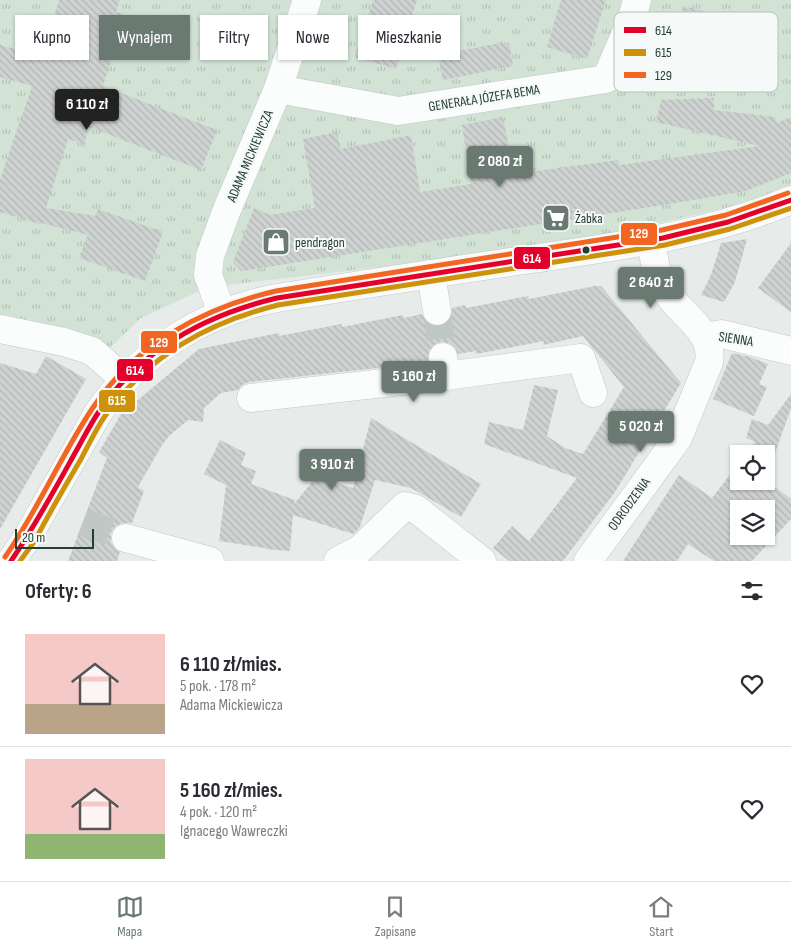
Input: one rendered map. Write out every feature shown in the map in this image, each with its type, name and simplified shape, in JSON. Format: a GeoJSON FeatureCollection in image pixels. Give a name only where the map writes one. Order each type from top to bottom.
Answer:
{"type":"FeatureCollection","features":[{"type":"Feature","properties":{"kind":"street","name":"ADAMA MICKIEWICZA"},"geometry":{"type":"LineString","coordinates":[[222,313],[208,275],[210,256],[226,212],[278,89],[306,0]]}},
{"type":"Feature","properties":{"kind":"street","name":"GENERAŁA JÓZEFA BEMA"},"geometry":{"type":"LineString","coordinates":[[278,89],[398,111],[606,79],[614,61]]}},
{"type":"Feature","properties":{"kind":"street"},"geometry":{"type":"LineString","coordinates":[[12,561],[111,394],[124,379],[166,344],[193,327],[222,313],[276,298],[651,239],[732,222],[791,200]]}},
{"type":"Feature","properties":{"kind":"street","name":"SIENNA"},"geometry":{"type":"LineString","coordinates":[[651,239],[658,276],[662,286],[676,306],[705,337],[722,334],[791,351]]}},
{"type":"Feature","properties":{"kind":"street"},"geometry":{"type":"LineString","coordinates":[[431,274],[437,312]]}},
{"type":"Feature","properties":{"kind":"street"},"geometry":{"type":"LineString","coordinates":[[0,329],[64,342],[92,351],[124,379]]}},
{"type":"Feature","properties":{"kind":"street","name":"ODRODZENIA"},"geometry":{"type":"LineString","coordinates":[[588,561],[678,438],[709,362],[710,350],[705,337]]}},
{"type":"Feature","properties":{"kind":"street"},"geometry":{"type":"LineString","coordinates":[[251,398],[444,367],[581,358],[593,393]]}},
{"type":"Feature","properties":{"kind":"street"},"geometry":{"type":"LineString","coordinates":[[338,561],[359,550],[405,506],[416,509],[482,561]]}},
{"type":"Feature","properties":{"kind":"street"},"geometry":{"type":"LineString","coordinates":[[126,538],[210,561]]}},
{"type":"Feature","properties":{"kind":"green space"},"geometry":{"type":"Polygon","coordinates":[[[0,0],[791,0],[791,193],[553,247],[208,287],[141,318],[102,355],[0,330],[0,0]]]}},
{"type":"Feature","properties":{"kind":"building"},"geometry":{"type":"Polygon","coordinates":[[[59,0],[120,0],[116,12],[126,15],[99,15],[99,60],[111,60],[103,86],[217,130],[201,170],[89,127],[84,144],[68,139],[46,208],[95,216],[98,209],[163,232],[145,281],[79,258],[88,235],[0,212],[0,180],[32,86],[0,77],[0,45],[15,49],[15,60],[89,60],[89,15],[54,15],[59,0]]]}},
{"type":"Feature","properties":{"kind":"building"},"geometry":{"type":"Polygon","coordinates":[[[373,0],[417,0],[412,15],[368,15],[373,0]]]}},
{"type":"Feature","properties":{"kind":"building"},"geometry":{"type":"Polygon","coordinates":[[[561,0],[606,0],[587,59],[547,47],[561,0]]]}},
{"type":"Feature","properties":{"kind":"building"},"geometry":{"type":"Polygon","coordinates":[[[683,6],[707,12],[682,12],[683,6]]]}},
{"type":"Feature","properties":{"kind":"building"},"geometry":{"type":"Polygon","coordinates":[[[509,43],[513,66],[443,80],[439,60],[460,60],[460,51],[509,43]]]}},
{"type":"Feature","properties":{"kind":"building"},"geometry":{"type":"Polygon","coordinates":[[[365,60],[399,60],[396,69],[365,60]]]}},
{"type":"Feature","properties":{"kind":"building"},"geometry":{"type":"Polygon","coordinates":[[[714,98],[714,110],[774,117],[777,123],[791,117],[791,173],[746,191],[675,203],[241,271],[233,262],[254,208],[270,215],[315,208],[303,139],[337,132],[341,149],[411,135],[420,192],[471,184],[462,125],[503,117],[514,174],[618,160],[619,165],[760,146],[656,122],[661,100],[714,98]]]}},
{"type":"Feature","properties":{"kind":"building"},"geometry":{"type":"Polygon","coordinates":[[[747,239],[735,282],[724,302],[701,295],[711,275],[721,243],[747,239]]]}},
{"type":"Feature","properties":{"kind":"building"},"geometry":{"type":"Polygon","coordinates":[[[791,243],[791,312],[758,288],[791,243]]]}},
{"type":"Feature","properties":{"kind":"building"},"geometry":{"type":"Polygon","coordinates":[[[601,286],[681,383],[615,492],[563,561],[509,561],[493,548],[512,526],[529,541],[577,478],[484,444],[489,422],[523,430],[534,385],[558,390],[547,436],[565,448],[583,454],[624,387],[583,336],[543,345],[544,341],[476,354],[476,351],[458,354],[449,343],[440,342],[429,351],[428,361],[414,364],[413,361],[377,368],[249,382],[242,385],[238,390],[221,393],[204,408],[203,422],[188,420],[169,436],[162,445],[138,487],[144,491],[132,523],[122,523],[115,527],[111,533],[111,542],[115,549],[120,552],[117,561],[68,561],[107,458],[99,452],[121,414],[199,349],[279,333],[279,336],[341,324],[342,327],[403,315],[404,318],[422,314],[425,321],[431,325],[440,326],[447,323],[451,317],[452,308],[465,305],[466,308],[528,296],[529,299],[601,286]]]}},
{"type":"Feature","properties":{"kind":"building"},"geometry":{"type":"Polygon","coordinates":[[[732,353],[768,364],[759,384],[767,387],[754,416],[713,399],[732,353]]]}},
{"type":"Feature","properties":{"kind":"building"},"geometry":{"type":"Polygon","coordinates":[[[46,356],[86,379],[0,529],[0,363],[36,374],[46,356]]]}},
{"type":"Feature","properties":{"kind":"building"},"geometry":{"type":"Polygon","coordinates":[[[791,394],[791,408],[775,453],[775,445],[752,445],[755,442],[746,438],[752,419],[768,425],[791,394]]]}},
{"type":"Feature","properties":{"kind":"building"},"geometry":{"type":"Polygon","coordinates":[[[371,418],[481,484],[461,517],[411,488],[375,480],[360,527],[353,534],[293,515],[290,551],[265,549],[219,541],[226,485],[204,474],[220,440],[246,453],[241,465],[256,471],[251,484],[295,500],[294,504],[316,477],[353,488],[371,418]]]}},
{"type":"Feature","properties":{"kind":"building"},"geometry":{"type":"Polygon","coordinates":[[[679,475],[712,498],[730,475],[730,490],[775,490],[775,487],[791,499],[791,519],[775,536],[775,500],[730,500],[730,545],[767,545],[752,561],[714,561],[688,544],[677,561],[623,561],[679,475]]]}},
{"type":"Feature","properties":{"kind":"tunnel"},"geometry":{"type":"LineString","coordinates":[[437,311],[443,357]]}},
{"type":"Feature","properties":{"kind":"tunnel"},"geometry":{"type":"LineString","coordinates":[[83,522],[126,538]]}},
{"type":"Feature","properties":{"kind":"transit line","name":"129"},"geometry":{"type":"LineString","coordinates":[[5,557],[28,521],[80,427],[109,386],[149,348],[172,332],[197,319],[249,298],[276,291],[662,230],[726,215],[788,193]]}},
{"type":"Feature","properties":{"kind":"transit line","name":"614"},"geometry":{"type":"LineString","coordinates":[[11,561],[95,418],[115,391],[154,353],[200,325],[225,314],[277,298],[663,238],[728,222],[791,200]]}},
{"type":"Feature","properties":{"kind":"transit line","name":"615"},"geometry":{"type":"LineString","coordinates":[[20,561],[34,542],[105,416],[122,394],[141,375],[181,344],[227,321],[278,305],[665,245],[730,229],[791,208]]}},
{"type":"Feature","properties":{"kind":"place","name":"Żabka"},"geometry":{"type":"Point","coordinates":[556,218]}},
{"type":"Feature","properties":{"kind":"place","name":"pendragon"},"geometry":{"type":"Point","coordinates":[276,242]}}]}
